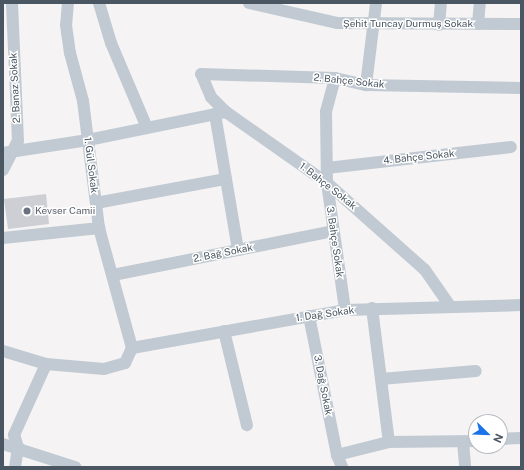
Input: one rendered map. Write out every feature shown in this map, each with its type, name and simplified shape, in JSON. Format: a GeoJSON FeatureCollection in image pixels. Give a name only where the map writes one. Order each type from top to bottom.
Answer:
{"type":"FeatureCollection","features":[{"type":"Feature","properties":{"kind":"street","name":"2. Banaz Sokak"},"geometry":{"type":"LineString","coordinates":[[3,170],[7,152],[18,141],[8,32],[12,3]]}},
{"type":"Feature","properties":{"kind":"street","name":"1. Gül Sokak"},"geometry":{"type":"LineString","coordinates":[[68,3],[66,25],[70,53],[83,102],[99,228],[132,348]]}},
{"type":"Feature","properties":{"kind":"street"},"geometry":{"type":"LineString","coordinates":[[99,3],[119,64],[147,128]]}},
{"type":"Feature","properties":{"kind":"street","name":"Şehit Tuncay Durmuş Sokak"},"geometry":{"type":"LineString","coordinates":[[249,3],[271,5],[337,23],[373,25],[521,24]]}},
{"type":"Feature","properties":{"kind":"street"},"geometry":{"type":"LineString","coordinates":[[366,85],[376,3]]}},
{"type":"Feature","properties":{"kind":"street"},"geometry":{"type":"LineString","coordinates":[[439,25],[441,3]]}},
{"type":"Feature","properties":{"kind":"street"},"geometry":{"type":"LineString","coordinates":[[478,24],[480,3]]}},
{"type":"Feature","properties":{"kind":"street","name":"2. Bahçe Sokak"},"geometry":{"type":"LineString","coordinates":[[201,74],[335,78],[366,85],[521,88]]}},
{"type":"Feature","properties":{"kind":"street","name":"1. Bahçe Sokak"},"geometry":{"type":"LineString","coordinates":[[201,74],[211,97],[221,113],[327,183],[425,270],[450,306]]}},
{"type":"Feature","properties":{"kind":"street","name":"3. Bahçe Sokak"},"geometry":{"type":"LineString","coordinates":[[335,78],[326,112],[327,183],[345,310]]}},
{"type":"Feature","properties":{"kind":"street"},"geometry":{"type":"LineString","coordinates":[[7,152],[88,140],[221,113],[226,179],[238,250]]}},
{"type":"Feature","properties":{"kind":"street","name":"4. Bahçe Sokak"},"geometry":{"type":"LineString","coordinates":[[327,168],[511,147]]}},
{"type":"Feature","properties":{"kind":"street"},"geometry":{"type":"LineString","coordinates":[[96,203],[226,179]]}},
{"type":"Feature","properties":{"kind":"street"},"geometry":{"type":"LineString","coordinates":[[3,238],[99,228]]}},
{"type":"Feature","properties":{"kind":"street","name":"2. Bağ Sokak"},"geometry":{"type":"LineString","coordinates":[[113,275],[333,231]]}},
{"type":"Feature","properties":{"kind":"street","name":"1. Dağ Sokak"},"geometry":{"type":"LineString","coordinates":[[132,348],[345,310],[372,308],[521,305]]}},
{"type":"Feature","properties":{"kind":"street"},"geometry":{"type":"LineString","coordinates":[[372,308],[389,442]]}},
{"type":"Feature","properties":{"kind":"street","name":"3. Dağ Sokak"},"geometry":{"type":"LineString","coordinates":[[309,316],[337,455],[342,467]]}},
{"type":"Feature","properties":{"kind":"street"},"geometry":{"type":"LineString","coordinates":[[224,331],[247,425]]}},
{"type":"Feature","properties":{"kind":"street"},"geometry":{"type":"LineString","coordinates":[[3,351],[46,364],[104,369],[125,363],[132,348]]}},
{"type":"Feature","properties":{"kind":"street"},"geometry":{"type":"LineString","coordinates":[[15,467],[18,447],[14,435],[46,364]]}},
{"type":"Feature","properties":{"kind":"street"},"geometry":{"type":"LineString","coordinates":[[381,379],[476,370]]}},
{"type":"Feature","properties":{"kind":"street"},"geometry":{"type":"LineString","coordinates":[[508,439],[521,438]]}},
{"type":"Feature","properties":{"kind":"street"},"geometry":{"type":"LineString","coordinates":[[337,455],[389,442],[468,442]]}},
{"type":"Feature","properties":{"kind":"street"},"geometry":{"type":"LineString","coordinates":[[463,442],[465,467]]}},
{"type":"Feature","properties":{"kind":"street"},"geometry":{"type":"LineString","coordinates":[[3,444],[18,447],[75,467]]}},
{"type":"Feature","properties":{"kind":"building","name":"Kevser Camii"},"geometry":{"type":"Polygon","coordinates":[[[46,194],[49,224],[8,229],[4,199],[46,194]]]}},
{"type":"Feature","properties":{"kind":"place","name":"Kevser Camii"},"geometry":{"type":"Point","coordinates":[27,211]}}]}
